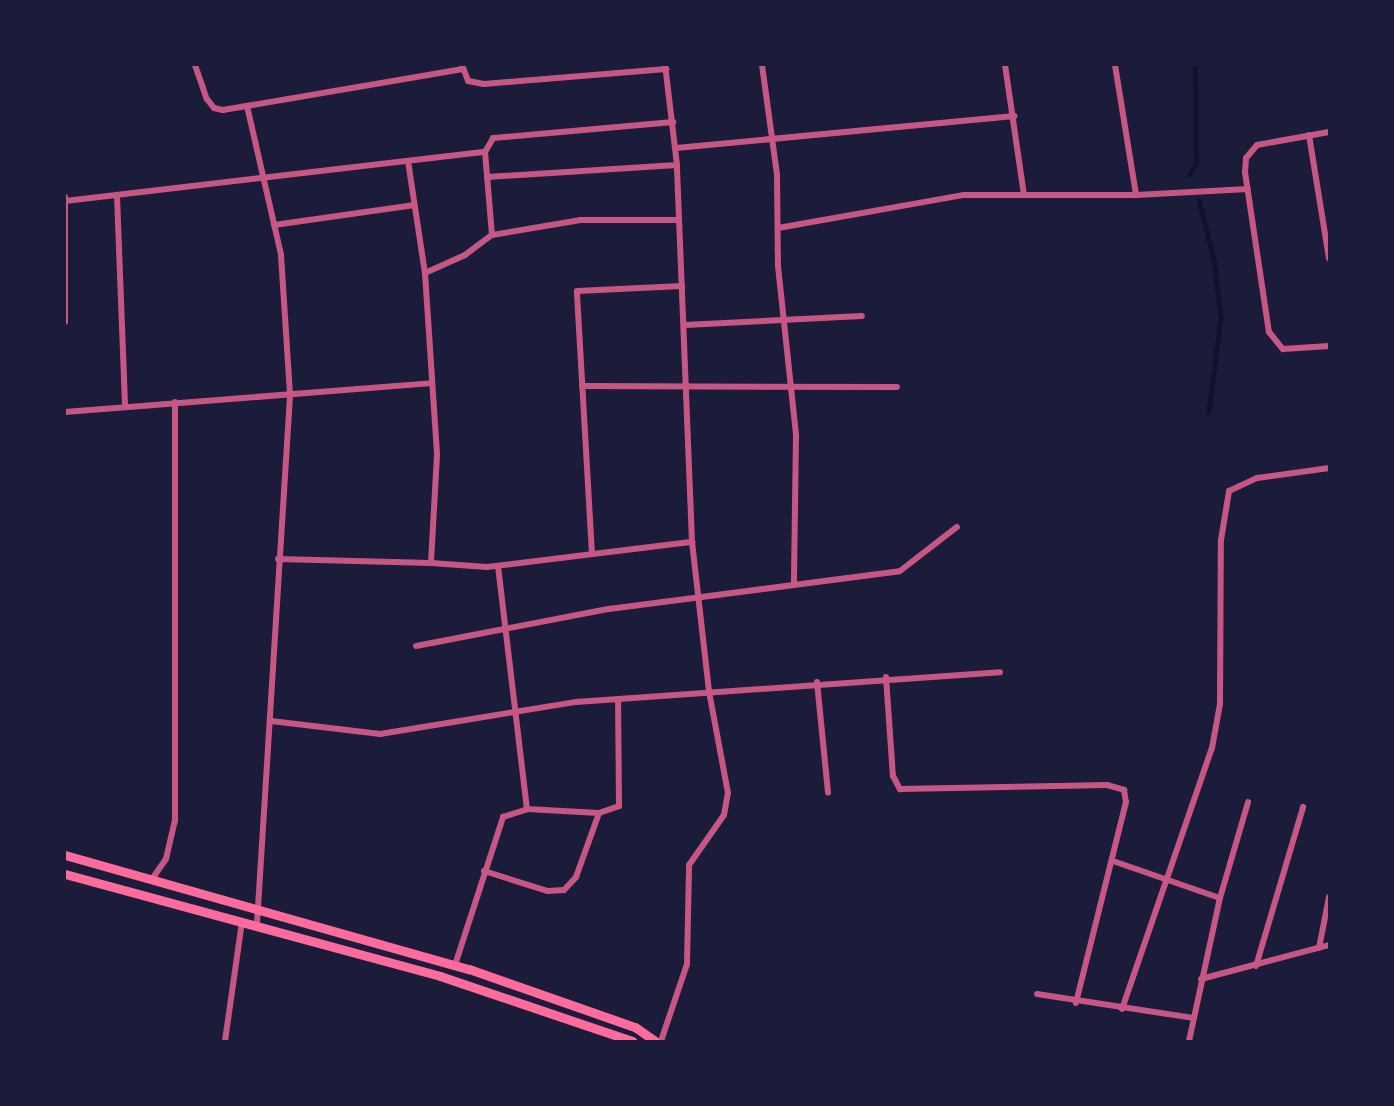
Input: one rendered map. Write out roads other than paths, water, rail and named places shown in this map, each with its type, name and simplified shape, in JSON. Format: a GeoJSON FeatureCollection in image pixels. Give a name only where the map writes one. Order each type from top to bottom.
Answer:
{"type":"FeatureCollection","features":[{"type":"Feature","properties":{"kind":"main road"},"geometry":{"type":"LineString","coordinates":[[65,855],[258,906],[455,965],[635,1027],[655,1041]]}},
{"type":"Feature","properties":{"kind":"main road"},"geometry":{"type":"LineString","coordinates":[[65,874],[257,923],[599,1028],[632,1041]]}},
{"type":"Feature","properties":{"kind":"street"},"geometry":{"type":"LineString","coordinates":[[195,65],[214,108],[247,106],[462,67],[468,81],[484,84],[665,67],[677,165],[692,542],[709,691],[728,793],[724,814],[689,865],[687,964],[661,1041]]}},
{"type":"Feature","properties":{"kind":"street"},"geometry":{"type":"LineString","coordinates":[[762,65],[772,137],[783,318],[796,435],[794,583]]}},
{"type":"Feature","properties":{"kind":"street"},"geometry":{"type":"LineString","coordinates":[[1005,65],[1024,195]]}},
{"type":"Feature","properties":{"kind":"street"},"geometry":{"type":"LineString","coordinates":[[1115,65],[1136,195]]}},
{"type":"Feature","properties":{"kind":"street"},"geometry":{"type":"LineString","coordinates":[[247,106],[264,176],[287,301],[290,396],[257,923]]}},
{"type":"Feature","properties":{"kind":"street"},"geometry":{"type":"LineString","coordinates":[[676,148],[1014,116]]}},
{"type":"Feature","properties":{"kind":"street"},"geometry":{"type":"LineString","coordinates":[[492,235],[485,152],[489,140],[509,133],[673,122]]}},
{"type":"Feature","properties":{"kind":"street"},"geometry":{"type":"LineString","coordinates":[[1329,132],[1250,150],[1246,159],[1269,332],[1283,349],[1329,346]]}},
{"type":"Feature","properties":{"kind":"street"},"geometry":{"type":"LineString","coordinates":[[1309,135],[1329,258]]}},
{"type":"Feature","properties":{"kind":"street"},"geometry":{"type":"LineString","coordinates":[[65,322],[65,199],[117,196],[264,176],[485,152]]}},
{"type":"Feature","properties":{"kind":"street"},"geometry":{"type":"LineString","coordinates":[[408,160],[425,273],[437,455],[430,563]]}},
{"type":"Feature","properties":{"kind":"street"},"geometry":{"type":"LineString","coordinates":[[487,177],[677,165]]}},
{"type":"Feature","properties":{"kind":"street"},"geometry":{"type":"LineString","coordinates":[[778,228],[922,200],[1024,195],[1136,195],[1248,189]]}},
{"type":"Feature","properties":{"kind":"street"},"geometry":{"type":"LineString","coordinates":[[117,196],[125,406]]}},
{"type":"Feature","properties":{"kind":"street"},"geometry":{"type":"LineString","coordinates":[[274,225],[415,205]]}},
{"type":"Feature","properties":{"kind":"street"},"geometry":{"type":"LineString","coordinates":[[425,273],[465,254],[492,235],[581,220],[679,220]]}},
{"type":"Feature","properties":{"kind":"street"},"geometry":{"type":"LineString","coordinates":[[592,554],[577,291],[682,286]]}},
{"type":"Feature","properties":{"kind":"street"},"geometry":{"type":"LineString","coordinates":[[685,325],[862,316]]}},
{"type":"Feature","properties":{"kind":"street"},"geometry":{"type":"LineString","coordinates":[[65,412],[432,383]]}},
{"type":"Feature","properties":{"kind":"street"},"geometry":{"type":"LineString","coordinates":[[582,386],[688,389],[897,387]]}},
{"type":"Feature","properties":{"kind":"street"},"geometry":{"type":"LineString","coordinates":[[152,878],[166,859],[175,821],[175,402]]}},
{"type":"Feature","properties":{"kind":"street"},"geometry":{"type":"LineString","coordinates":[[1122,1009],[1212,748],[1220,704],[1221,540],[1229,491],[1257,478],[1329,468]]}},
{"type":"Feature","properties":{"kind":"street"},"geometry":{"type":"LineString","coordinates":[[416,646],[698,597],[900,571],[957,527]]}},
{"type":"Feature","properties":{"kind":"street"},"geometry":{"type":"LineString","coordinates":[[278,559],[498,566],[692,542]]}},
{"type":"Feature","properties":{"kind":"street"},"geometry":{"type":"LineString","coordinates":[[498,566],[518,711],[527,810]]}},
{"type":"Feature","properties":{"kind":"street"},"geometry":{"type":"LineString","coordinates":[[271,721],[380,734],[518,711],[618,699],[886,677],[1000,672]]}},
{"type":"Feature","properties":{"kind":"street"},"geometry":{"type":"LineString","coordinates":[[886,677],[893,776],[900,789],[1116,786],[1124,790],[1126,803],[1113,861],[1076,1003]]}},
{"type":"Feature","properties":{"kind":"street"},"geometry":{"type":"LineString","coordinates":[[817,682],[828,792]]}},
{"type":"Feature","properties":{"kind":"street"},"geometry":{"type":"LineString","coordinates":[[455,965],[502,817],[527,810],[599,813],[612,811],[622,801],[618,699]]}},
{"type":"Feature","properties":{"kind":"street"},"geometry":{"type":"LineString","coordinates":[[1189,1041],[1220,898],[1248,802]]}},
{"type":"Feature","properties":{"kind":"street"},"geometry":{"type":"LineString","coordinates":[[1256,966],[1303,807]]}},
{"type":"Feature","properties":{"kind":"street"},"geometry":{"type":"LineString","coordinates":[[484,871],[548,891],[564,890],[576,877],[599,813]]}},
{"type":"Feature","properties":{"kind":"street"},"geometry":{"type":"LineString","coordinates":[[1113,861],[1220,898]]}},
{"type":"Feature","properties":{"kind":"street"},"geometry":{"type":"LineString","coordinates":[[1320,948],[1329,897]]}},
{"type":"Feature","properties":{"kind":"street"},"geometry":{"type":"LineString","coordinates":[[225,1041],[242,919]]}},
{"type":"Feature","properties":{"kind":"street"},"geometry":{"type":"LineString","coordinates":[[1201,979],[1329,945]]}},
{"type":"Feature","properties":{"kind":"street"},"geometry":{"type":"LineString","coordinates":[[1037,994],[1076,1003],[1193,1018]]}},
{"type":"Feature","properties":{"kind":"street"},"geometry":{"type":"LineString","coordinates":[[598,1041],[599,1028]]}},
{"type":"Feature","properties":{"kind":"waterway"},"geometry":{"type":"LineString","coordinates":[[1189,175],[1196,164],[1195,65]]}},
{"type":"Feature","properties":{"kind":"waterway"},"geometry":{"type":"LineString","coordinates":[[1199,200],[1214,259],[1221,317],[1209,412]]}}]}
